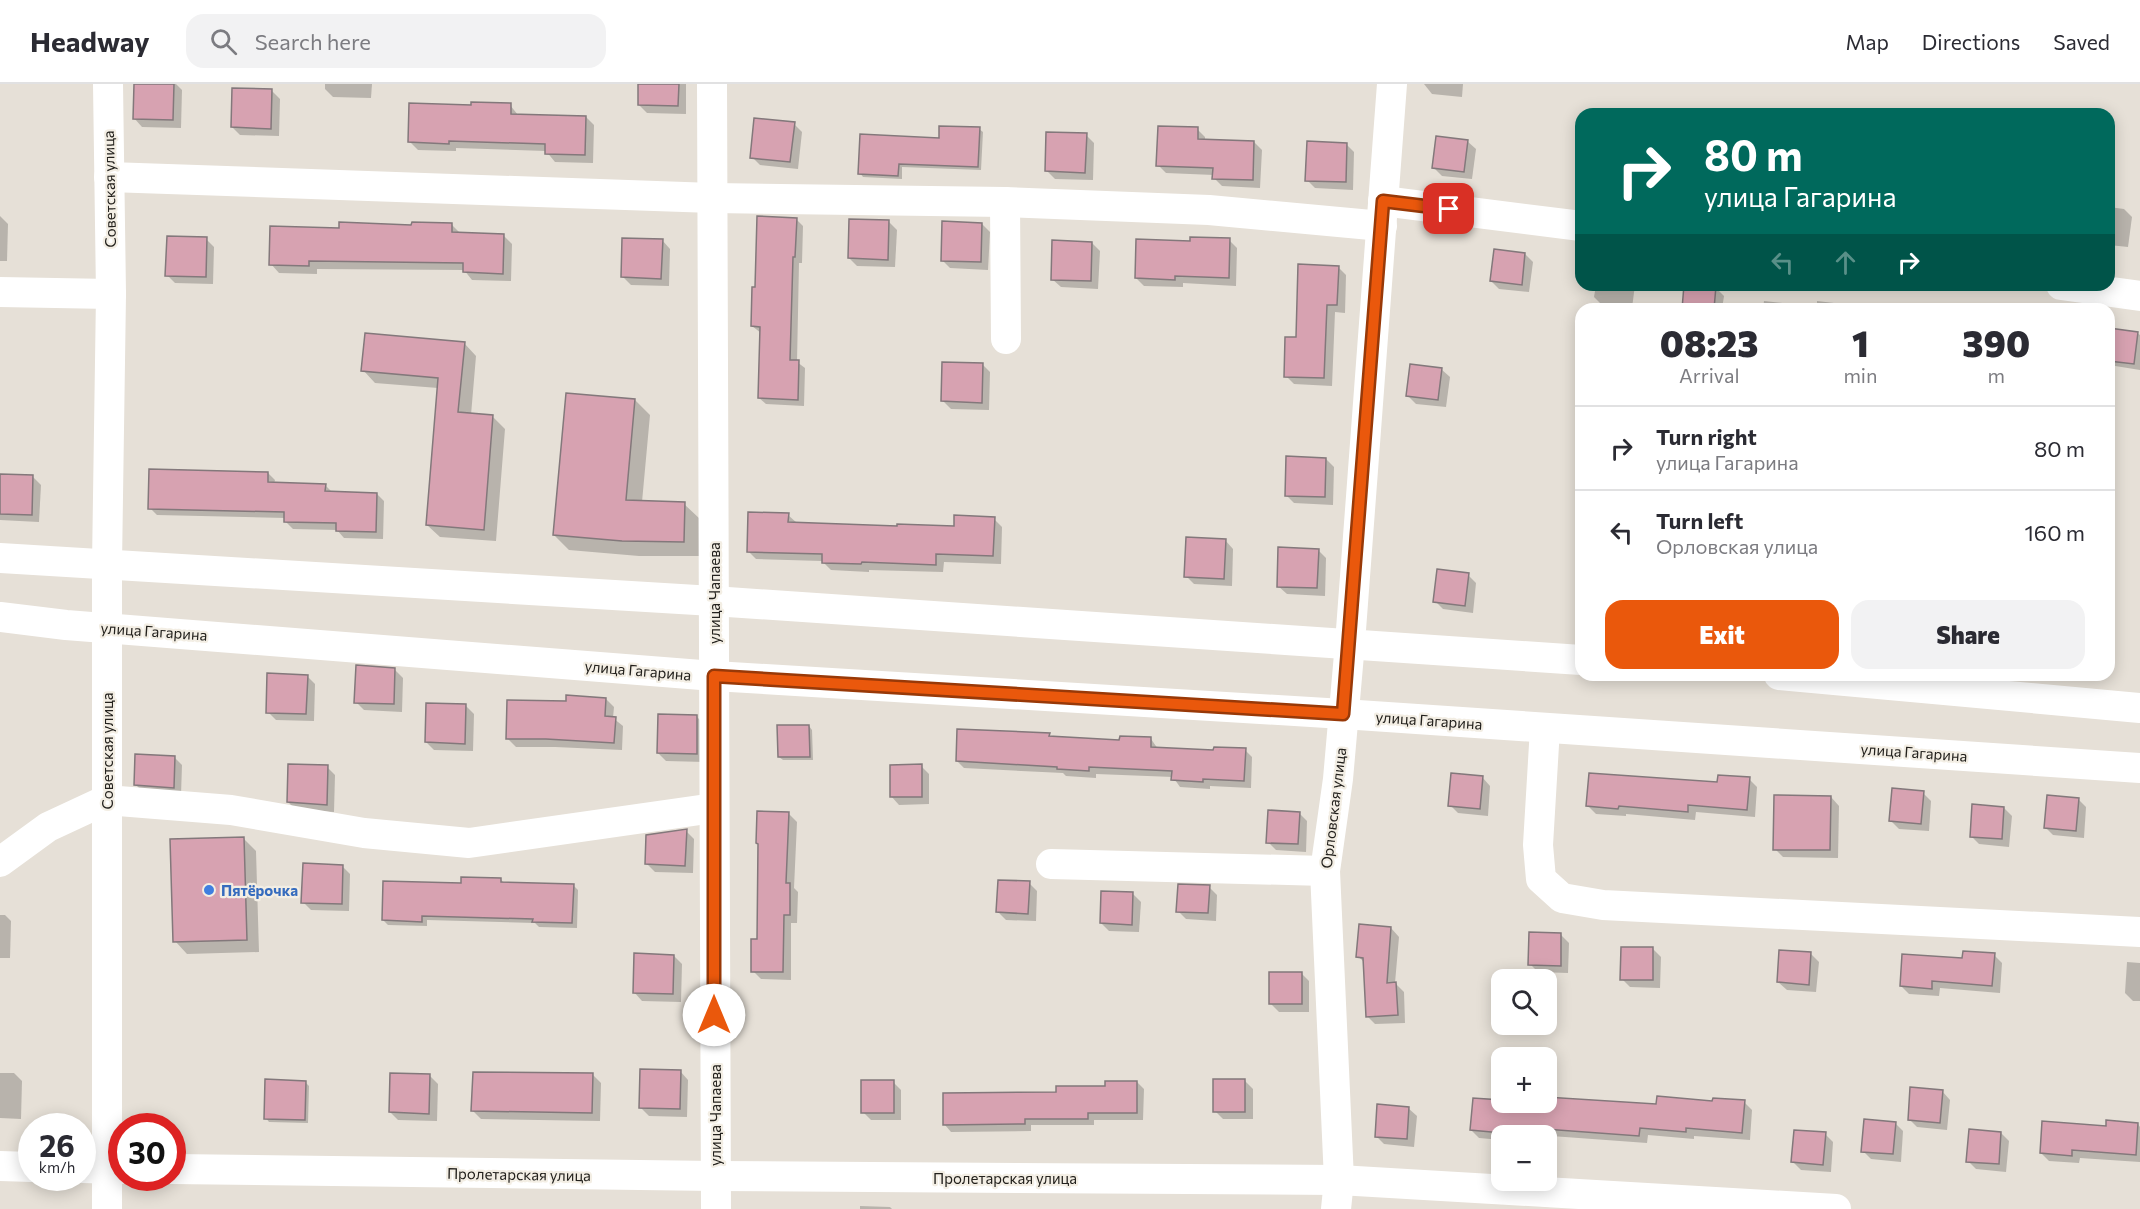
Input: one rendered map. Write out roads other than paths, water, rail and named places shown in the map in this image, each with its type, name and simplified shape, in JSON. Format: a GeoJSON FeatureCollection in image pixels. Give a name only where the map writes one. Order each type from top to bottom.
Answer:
{"type":"FeatureCollection","features":[{"type":"Feature","properties":{"kind":"street","name":"Советская улица"},"geometry":{"type":"LineString","coordinates":[[107,1209],[104,1168],[107,564],[111,294],[108,84]]}},
{"type":"Feature","properties":{"kind":"street","name":"улица Чапаева"},"geometry":{"type":"LineString","coordinates":[[712,84],[716,1209]]}},
{"type":"Feature","properties":{"kind":"street","name":"Орловская улица"},"geometry":{"type":"LineString","coordinates":[[1338,1195],[1324,871],[1338,779],[1350,643],[1392,84]]}},
{"type":"Feature","properties":{"kind":"street"},"geometry":{"type":"LineString","coordinates":[[109,177],[713,198],[1005,202],[1383,214],[1575,226]]}},
{"type":"Feature","properties":{"kind":"street"},"geometry":{"type":"LineString","coordinates":[[1005,202],[1006,339]]}},
{"type":"Feature","properties":{"kind":"street"},"geometry":{"type":"LineString","coordinates":[[2104,291],[2140,296]]}},
{"type":"Feature","properties":{"kind":"street"},"geometry":{"type":"LineString","coordinates":[[0,292],[111,294]]}},
{"type":"Feature","properties":{"kind":"street"},"geometry":{"type":"LineString","coordinates":[[0,558],[713,601],[1575,660]]}},
{"type":"Feature","properties":{"kind":"street","name":"улица Гагарина"},"geometry":{"type":"LineString","coordinates":[[0,617],[108,628],[714,676],[1343,714],[2140,768]]}},
{"type":"Feature","properties":{"kind":"street"},"geometry":{"type":"LineString","coordinates":[[1845,681],[2140,708]]}},
{"type":"Feature","properties":{"kind":"street"},"geometry":{"type":"LineString","coordinates":[[1545,728],[1538,845],[1541,879],[1563,898],[1603,905],[2140,932]]}},
{"type":"Feature","properties":{"kind":"street"},"geometry":{"type":"LineString","coordinates":[[0,862],[48,827],[106,800],[231,810],[364,833],[469,843],[714,808]]}},
{"type":"Feature","properties":{"kind":"street"},"geometry":{"type":"LineString","coordinates":[[1051,864],[1324,871]]}},
{"type":"Feature","properties":{"kind":"street"},"geometry":{"type":"LineString","coordinates":[[0,1166],[18,1167]]}},
{"type":"Feature","properties":{"kind":"street","name":"Пролетарская улица"},"geometry":{"type":"LineString","coordinates":[[186,1169],[715,1176],[1836,1209]]}},
{"type":"Feature","properties":{"kind":"place","name":"Пятёрочка"},"geometry":{"type":"Point","coordinates":[209,890]}}]}
